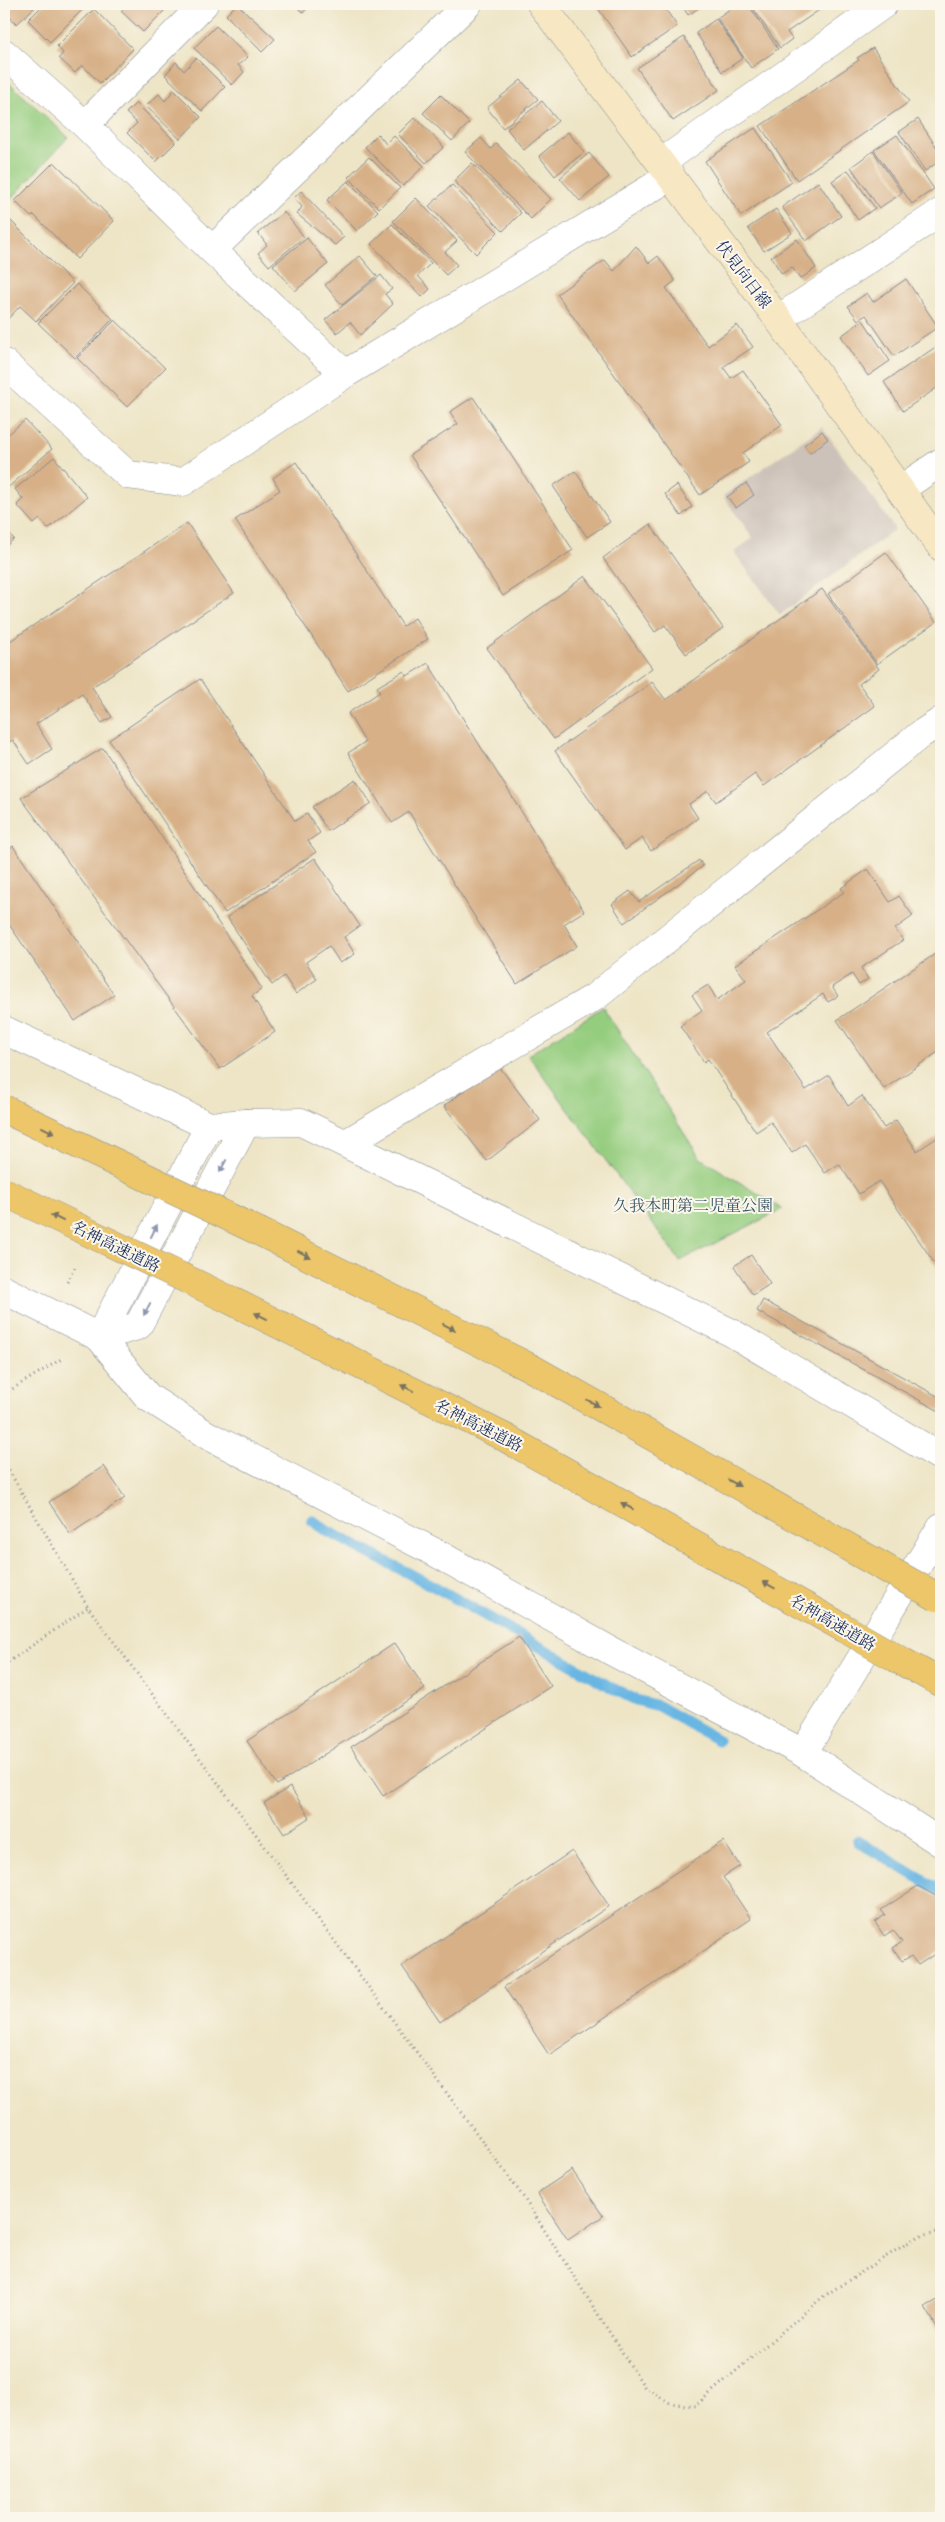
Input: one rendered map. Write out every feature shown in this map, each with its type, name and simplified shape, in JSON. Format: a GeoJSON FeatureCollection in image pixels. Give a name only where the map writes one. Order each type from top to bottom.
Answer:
{"type":"FeatureCollection","features":[{"type":"Feature","properties":{"kind":"highway"},"geometry":{"type":"LineString","coordinates":[[4,1109],[260,1232],[530,1368],[939,1598]]}},
{"type":"Feature","properties":{"kind":"highway","name":"名神高速道路"},"geometry":{"type":"LineString","coordinates":[[4,1192],[228,1299],[504,1437],[941,1684]]}},
{"type":"Feature","properties":{"kind":"main road","name":"伏見向日線"},"geometry":{"type":"LineString","coordinates":[[541,4],[778,319],[941,547]]}},
{"type":"Feature","properties":{"kind":"street"},"geometry":{"type":"LineString","coordinates":[[84,125],[204,4]]}},
{"type":"Feature","properties":{"kind":"street"},"geometry":{"type":"LineString","coordinates":[[212,250],[468,4]]}},
{"type":"Feature","properties":{"kind":"street"},"geometry":{"type":"LineString","coordinates":[[4,363],[128,475],[183,482],[345,374],[666,170],[884,4]]}},
{"type":"Feature","properties":{"kind":"street"},"geometry":{"type":"LineString","coordinates":[[4,53],[84,125],[212,250],[345,374]]}},
{"type":"Feature","properties":{"kind":"street"},"geometry":{"type":"LineString","coordinates":[[778,319],[941,212]]}},
{"type":"Feature","properties":{"kind":"street"},"geometry":{"type":"LineString","coordinates":[[901,489],[941,462]]}},
{"type":"Feature","properties":{"kind":"street"},"geometry":{"type":"LineString","coordinates":[[346,1143],[595,997],[921,734],[941,721]]}},
{"type":"Feature","properties":{"kind":"street"},"geometry":{"type":"LineString","coordinates":[[4,1030],[209,1126],[301,1122],[732,1333],[941,1457]]}},
{"type":"Feature","properties":{"kind":"street"},"geometry":{"type":"LineString","coordinates":[[99,1337],[138,1326],[246,1123]]}},
{"type":"Feature","properties":{"kind":"street"},"geometry":{"type":"LineString","coordinates":[[99,1337],[209,1126]]}},
{"type":"Feature","properties":{"kind":"street"},"geometry":{"type":"LineString","coordinates":[[4,1290],[99,1337],[148,1397],[207,1435],[438,1554],[803,1753],[941,1843]]}},
{"type":"Feature","properties":{"kind":"street"},"geometry":{"type":"LineString","coordinates":[[803,1753],[941,1527]]}},
{"type":"Feature","properties":{"kind":"path"},"geometry":{"type":"LineString","coordinates":[[4,1394],[99,1337]]}},
{"type":"Feature","properties":{"kind":"path"},"geometry":{"type":"LineString","coordinates":[[4,1462],[88,1607],[522,2195],[645,2388],[670,2403],[696,2406],[824,2296],[917,2237],[941,2231]]}},
{"type":"Feature","properties":{"kind":"path"},"geometry":{"type":"LineString","coordinates":[[4,1665],[88,1607]]}},
{"type":"Feature","properties":{"kind":"shaded area"},"geometry":{"type":"Polygon","coordinates":[[[822,427],[895,529],[780,615],[734,552],[753,538],[723,496],[822,427]]]}},
{"type":"Feature","properties":{"kind":"green space"},"geometry":{"type":"Polygon","coordinates":[[[4,78],[68,137],[4,207],[4,78]]]}},
{"type":"Feature","properties":{"kind":"green space","name":"久我本町第二児童公園"},"geometry":{"type":"Polygon","coordinates":[[[603,1007],[700,1158],[783,1209],[680,1261],[528,1055],[603,1007]]]}},
{"type":"Feature","properties":{"kind":"building"},"geometry":{"type":"Polygon","coordinates":[[[4,4],[38,4],[17,24],[7,15],[10,11],[4,4]]]}},
{"type":"Feature","properties":{"kind":"building"},"geometry":{"type":"Polygon","coordinates":[[[44,4],[81,4],[85,7],[50,42],[28,20],[44,4]]]}},
{"type":"Feature","properties":{"kind":"building"},"geometry":{"type":"Polygon","coordinates":[[[128,4],[171,4],[143,32],[121,11],[128,4]]]}},
{"type":"Feature","properties":{"kind":"building"},"geometry":{"type":"Polygon","coordinates":[[[237,4],[275,39],[262,52],[226,15],[237,4]]]}},
{"type":"Feature","properties":{"kind":"building"},"geometry":{"type":"Polygon","coordinates":[[[294,4],[311,4],[303,13],[294,4]]]}},
{"type":"Feature","properties":{"kind":"building"},"geometry":{"type":"Polygon","coordinates":[[[595,4],[662,4],[677,26],[632,57],[595,4]]]}},
{"type":"Feature","properties":{"kind":"building"},"geometry":{"type":"Polygon","coordinates":[[[681,4],[705,4],[688,15],[681,4]]]}},
{"type":"Feature","properties":{"kind":"building"},"geometry":{"type":"Polygon","coordinates":[[[737,4],[748,4],[778,49],[751,68],[717,18],[737,4]]]}},
{"type":"Feature","properties":{"kind":"building"},"geometry":{"type":"Polygon","coordinates":[[[750,4],[828,4],[787,32],[792,39],[780,48],[750,4]]]}},
{"type":"Feature","properties":{"kind":"building"},"geometry":{"type":"Polygon","coordinates":[[[94,9],[133,49],[100,83],[82,65],[75,73],[59,58],[63,53],[57,46],[94,9]]]}},
{"type":"Feature","properties":{"kind":"building"},"geometry":{"type":"Polygon","coordinates":[[[716,19],[743,58],[722,72],[696,33],[716,19]]]}},
{"type":"Feature","properties":{"kind":"building"},"geometry":{"type":"Polygon","coordinates":[[[216,26],[248,57],[238,65],[244,72],[232,85],[194,48],[216,26]]]}},
{"type":"Feature","properties":{"kind":"building"},"geometry":{"type":"Polygon","coordinates":[[[684,37],[719,90],[673,121],[637,68],[684,37]]]}},
{"type":"Feature","properties":{"kind":"building"},"geometry":{"type":"Polygon","coordinates":[[[873,48],[909,102],[797,180],[760,126],[859,60],[857,58],[873,48]]]}},
{"type":"Feature","properties":{"kind":"building"},"geometry":{"type":"Polygon","coordinates":[[[196,58],[225,87],[202,111],[165,75],[176,62],[184,71],[196,58]]]}},
{"type":"Feature","properties":{"kind":"building"},"geometry":{"type":"Polygon","coordinates":[[[521,80],[538,99],[503,128],[487,108],[521,80]]]}},
{"type":"Feature","properties":{"kind":"building"},"geometry":{"type":"Polygon","coordinates":[[[174,90],[201,117],[180,139],[146,106],[159,94],[165,101],[174,90]]]}},
{"type":"Feature","properties":{"kind":"building"},"geometry":{"type":"Polygon","coordinates":[[[441,95],[469,123],[452,141],[423,113],[441,95]]]}},
{"type":"Feature","properties":{"kind":"building"},"geometry":{"type":"Polygon","coordinates":[[[542,101],[558,121],[524,150],[507,129],[542,101]]]}},
{"type":"Feature","properties":{"kind":"building"},"geometry":{"type":"Polygon","coordinates":[[[136,103],[176,142],[156,162],[127,133],[137,123],[126,113],[136,103]]]}},
{"type":"Feature","properties":{"kind":"building"},"geometry":{"type":"Polygon","coordinates":[[[415,117],[444,147],[426,163],[398,134],[415,117]]]}},
{"type":"Feature","properties":{"kind":"building"},"geometry":{"type":"Polygon","coordinates":[[[918,119],[941,154],[941,160],[925,171],[899,132],[918,119]]]}},
{"type":"Feature","properties":{"kind":"building"},"geometry":{"type":"Polygon","coordinates":[[[755,128],[792,182],[741,216],[705,161],[755,128]]]}},
{"type":"Feature","properties":{"kind":"building"},"geometry":{"type":"Polygon","coordinates":[[[568,132],[584,152],[555,176],[539,156],[568,132]]]}},
{"type":"Feature","properties":{"kind":"building"},"geometry":{"type":"Polygon","coordinates":[[[378,134],[386,144],[394,136],[424,166],[403,186],[365,147],[378,134]]]}},
{"type":"Feature","properties":{"kind":"building"},"geometry":{"type":"Polygon","coordinates":[[[897,135],[934,189],[912,204],[874,150],[897,135]]]}},
{"type":"Feature","properties":{"kind":"building"},"geometry":{"type":"Polygon","coordinates":[[[481,138],[491,149],[496,143],[551,199],[531,219],[465,152],[481,138]]]}},
{"type":"Feature","properties":{"kind":"building"},"geometry":{"type":"Polygon","coordinates":[[[873,151],[902,193],[879,208],[851,167],[873,151]]]}},
{"type":"Feature","properties":{"kind":"building"},"geometry":{"type":"Polygon","coordinates":[[[589,153],[609,177],[580,201],[560,178],[589,153]]]}},
{"type":"Feature","properties":{"kind":"building"},"geometry":{"type":"Polygon","coordinates":[[[369,157],[400,188],[379,208],[348,177],[369,157]]]}},
{"type":"Feature","properties":{"kind":"building"},"geometry":{"type":"Polygon","coordinates":[[[54,162],[114,221],[77,259],[34,215],[31,217],[15,201],[54,162]]]}},
{"type":"Feature","properties":{"kind":"building"},"geometry":{"type":"Polygon","coordinates":[[[472,163],[521,213],[503,231],[454,181],[472,163]]]}},
{"type":"Feature","properties":{"kind":"building"},"geometry":{"type":"Polygon","coordinates":[[[848,170],[875,208],[858,220],[832,181],[848,170]]]}},
{"type":"Feature","properties":{"kind":"building"},"geometry":{"type":"Polygon","coordinates":[[[348,181],[378,211],[357,231],[327,200],[348,181]]]}},
{"type":"Feature","properties":{"kind":"building"},"geometry":{"type":"Polygon","coordinates":[[[818,182],[841,216],[806,241],[782,207],[818,182]]]}},
{"type":"Feature","properties":{"kind":"building"},"geometry":{"type":"Polygon","coordinates":[[[452,185],[498,232],[476,254],[429,206],[452,185]]]}},
{"type":"Feature","properties":{"kind":"building"},"geometry":{"type":"Polygon","coordinates":[[[301,191],[344,237],[335,245],[297,214],[302,207],[294,198],[301,191]]]}},
{"type":"Feature","properties":{"kind":"building"},"geometry":{"type":"Polygon","coordinates":[[[416,198],[457,241],[445,252],[457,265],[446,275],[393,221],[416,198]]]}},
{"type":"Feature","properties":{"kind":"building"},"geometry":{"type":"Polygon","coordinates":[[[776,209],[792,233],[764,251],[748,228],[776,209]]]}},
{"type":"Feature","properties":{"kind":"building"},"geometry":{"type":"Polygon","coordinates":[[[284,212],[304,237],[269,266],[258,253],[267,245],[258,233],[284,212]]]}},
{"type":"Feature","properties":{"kind":"building"},"geometry":{"type":"Polygon","coordinates":[[[4,214],[73,283],[36,321],[20,306],[4,323],[4,214]]]}},
{"type":"Feature","properties":{"kind":"building"},"geometry":{"type":"Polygon","coordinates":[[[392,224],[431,263],[418,276],[430,289],[422,297],[371,244],[392,224]]]}},
{"type":"Feature","properties":{"kind":"building"},"geometry":{"type":"Polygon","coordinates":[[[307,238],[328,264],[295,291],[273,265],[307,238]]]}},
{"type":"Feature","properties":{"kind":"building"},"geometry":{"type":"Polygon","coordinates":[[[797,239],[816,268],[800,279],[792,267],[782,274],[771,257],[797,239]]]}},
{"type":"Feature","properties":{"kind":"building"},"geometry":{"type":"Polygon","coordinates":[[[636,246],[649,263],[658,256],[675,281],[666,288],[708,346],[737,325],[753,347],[723,367],[731,378],[743,370],[782,425],[743,453],[749,462],[700,495],[557,294],[605,260],[614,271],[636,246]]]}},
{"type":"Feature","properties":{"kind":"building"},"geometry":{"type":"Polygon","coordinates":[[[360,256],[377,276],[342,305],[325,285],[360,256]]]}},
{"type":"Feature","properties":{"kind":"building"},"geometry":{"type":"Polygon","coordinates":[[[381,275],[392,289],[385,294],[393,304],[360,335],[350,322],[337,333],[325,320],[381,275]]]}},
{"type":"Feature","properties":{"kind":"building"},"geometry":{"type":"Polygon","coordinates":[[[906,279],[938,327],[894,356],[866,315],[858,320],[848,306],[867,293],[873,302],[906,279]]]}},
{"type":"Feature","properties":{"kind":"building"},"geometry":{"type":"Polygon","coordinates":[[[77,284],[113,319],[75,358],[38,323],[77,284]]]}},
{"type":"Feature","properties":{"kind":"building"},"geometry":{"type":"Polygon","coordinates":[[[115,320],[165,368],[127,407],[77,358],[115,320]]]}},
{"type":"Feature","properties":{"kind":"building"},"geometry":{"type":"Polygon","coordinates":[[[863,320],[890,361],[868,376],[841,336],[863,320]]]}},
{"type":"Feature","properties":{"kind":"building"},"geometry":{"type":"Polygon","coordinates":[[[940,344],[941,385],[903,411],[884,382],[940,344]]]}},
{"type":"Feature","properties":{"kind":"building"},"geometry":{"type":"Polygon","coordinates":[[[473,397],[573,550],[503,596],[410,455],[458,424],[450,412],[473,397]]]}},
{"type":"Feature","properties":{"kind":"building"},"geometry":{"type":"Polygon","coordinates":[[[25,420],[52,449],[4,491],[4,438],[25,420]]]}},
{"type":"Feature","properties":{"kind":"building"},"geometry":{"type":"Polygon","coordinates":[[[822,431],[828,439],[810,453],[804,445],[822,431]]]}},
{"type":"Feature","properties":{"kind":"building"},"geometry":{"type":"Polygon","coordinates":[[[54,457],[87,497],[48,529],[40,519],[34,524],[17,505],[23,499],[15,489],[54,457]]]}},
{"type":"Feature","properties":{"kind":"building"},"geometry":{"type":"Polygon","coordinates":[[[296,462],[403,626],[415,618],[428,639],[348,691],[235,520],[280,490],[273,478],[296,462]]]}},
{"type":"Feature","properties":{"kind":"building"},"geometry":{"type":"Polygon","coordinates":[[[575,471],[610,522],[587,537],[553,486],[575,471]]]}},
{"type":"Feature","properties":{"kind":"building"},"geometry":{"type":"Polygon","coordinates":[[[746,483],[754,495],[736,508],[727,497],[746,483]]]}},
{"type":"Feature","properties":{"kind":"building"},"geometry":{"type":"Polygon","coordinates":[[[677,485],[692,507],[681,516],[665,494],[677,485]]]}},
{"type":"Feature","properties":{"kind":"building"},"geometry":{"type":"Polygon","coordinates":[[[187,523],[234,593],[92,687],[112,717],[102,723],[82,694],[36,724],[52,749],[29,764],[13,740],[4,745],[4,645],[187,523]]]}},
{"type":"Feature","properties":{"kind":"building"},"geometry":{"type":"Polygon","coordinates":[[[650,524],[723,628],[686,654],[665,625],[655,632],[603,558],[650,524]]]}},
{"type":"Feature","properties":{"kind":"building"},"geometry":{"type":"Polygon","coordinates":[[[4,528],[14,539],[4,548],[4,528]]]}},
{"type":"Feature","properties":{"kind":"building"},"geometry":{"type":"Polygon","coordinates":[[[886,552],[936,622],[877,664],[828,594],[886,552]]]}},
{"type":"Feature","properties":{"kind":"building"},"geometry":{"type":"Polygon","coordinates":[[[585,576],[652,668],[554,739],[487,648],[585,576]]]}},
{"type":"Feature","properties":{"kind":"building"},"geometry":{"type":"Polygon","coordinates":[[[822,589],[879,669],[859,684],[875,706],[764,786],[755,774],[716,802],[708,791],[689,804],[698,818],[651,851],[642,838],[625,850],[555,751],[652,682],[666,700],[822,589]]]}},
{"type":"Feature","properties":{"kind":"building"},"geometry":{"type":"Polygon","coordinates":[[[428,663],[584,911],[564,924],[577,946],[517,984],[409,812],[392,823],[348,753],[365,742],[348,713],[380,692],[377,687],[404,671],[407,676],[428,663]]]}},
{"type":"Feature","properties":{"kind":"building"},"geometry":{"type":"Polygon","coordinates":[[[200,679],[295,821],[307,813],[320,833],[308,841],[316,852],[225,913],[109,740],[200,679]]]}},
{"type":"Feature","properties":{"kind":"building"},"geometry":{"type":"Polygon","coordinates":[[[941,735],[941,752],[934,740],[941,735]]]}},
{"type":"Feature","properties":{"kind":"building"},"geometry":{"type":"Polygon","coordinates":[[[103,748],[262,989],[252,996],[275,1032],[220,1069],[21,798],[103,748]]]}},
{"type":"Feature","properties":{"kind":"building"},"geometry":{"type":"Polygon","coordinates":[[[355,779],[371,803],[328,831],[312,807],[355,779]]]}},
{"type":"Feature","properties":{"kind":"building"},"geometry":{"type":"Polygon","coordinates":[[[13,846],[114,995],[75,1021],[4,917],[4,853],[13,846]]]}},
{"type":"Feature","properties":{"kind":"building"},"geometry":{"type":"Polygon","coordinates":[[[315,858],[360,926],[344,937],[355,954],[340,963],[329,946],[306,962],[317,979],[296,994],[284,976],[272,985],[227,917],[315,858]]]}},
{"type":"Feature","properties":{"kind":"building"},"geometry":{"type":"Polygon","coordinates":[[[699,860],[703,866],[624,923],[612,904],[630,891],[639,902],[699,860]]]}},
{"type":"Feature","properties":{"kind":"building"},"geometry":{"type":"Polygon","coordinates":[[[868,869],[890,902],[899,896],[913,916],[895,929],[903,940],[861,968],[868,979],[859,985],[852,974],[832,987],[838,996],[828,1002],[823,994],[767,1032],[806,1090],[829,1075],[848,1106],[862,1096],[884,1128],[896,1120],[917,1151],[938,1137],[941,1141],[941,1273],[879,1181],[859,1194],[839,1164],[825,1173],[805,1144],[792,1153],[771,1122],[756,1132],[708,1059],[704,1062],[680,1026],[702,1010],[692,995],[708,985],[717,1000],[746,980],[735,965],[844,892],[841,888],[868,869]]]}},
{"type":"Feature","properties":{"kind":"building"},"geometry":{"type":"Polygon","coordinates":[[[941,950],[941,1050],[884,1089],[837,1020],[941,950]]]}},
{"type":"Feature","properties":{"kind":"building"},"geometry":{"type":"Polygon","coordinates":[[[498,1065],[540,1120],[487,1161],[444,1106],[498,1065]]]}},
{"type":"Feature","properties":{"kind":"building"},"geometry":{"type":"Polygon","coordinates":[[[751,1255],[770,1284],[753,1295],[734,1266],[751,1255]]]}},
{"type":"Feature","properties":{"kind":"building"},"geometry":{"type":"Polygon","coordinates":[[[763,1300],[941,1398],[941,1412],[757,1311],[763,1300]]]}},
{"type":"Feature","properties":{"kind":"building"},"geometry":{"type":"Polygon","coordinates":[[[104,1466],[125,1498],[70,1534],[49,1502],[104,1466]]]}},
{"type":"Feature","properties":{"kind":"building"},"geometry":{"type":"Polygon","coordinates":[[[519,1637],[551,1686],[383,1796],[351,1747],[519,1637]]]}},
{"type":"Feature","properties":{"kind":"building"},"geometry":{"type":"Polygon","coordinates":[[[395,1643],[425,1689],[277,1785],[247,1741],[395,1643]]]}},
{"type":"Feature","properties":{"kind":"building"},"geometry":{"type":"Polygon","coordinates":[[[290,1787],[310,1817],[284,1834],[264,1803],[290,1787]]]}},
{"type":"Feature","properties":{"kind":"building"},"geometry":{"type":"Polygon","coordinates":[[[723,1841],[740,1866],[723,1877],[751,1919],[549,2055],[504,1987],[723,1841]]]}},
{"type":"Feature","properties":{"kind":"building"},"geometry":{"type":"Polygon","coordinates":[[[572,1851],[609,1906],[440,2022],[402,1966],[572,1851]]]}},
{"type":"Feature","properties":{"kind":"building"},"geometry":{"type":"Polygon","coordinates":[[[918,1886],[941,1899],[941,1950],[918,1965],[911,1956],[902,1961],[893,1948],[902,1942],[893,1930],[884,1936],[875,1922],[885,1915],[881,1910],[918,1886]]]}},
{"type":"Feature","properties":{"kind":"building"},"geometry":{"type":"Polygon","coordinates":[[[572,2170],[603,2216],[568,2240],[537,2193],[572,2170]]]}},
{"type":"Feature","properties":{"kind":"building"},"geometry":{"type":"Polygon","coordinates":[[[941,2298],[941,2334],[925,2307],[941,2298]]]}},
{"type":"Feature","properties":{"kind":"waterway"},"geometry":{"type":"LineString","coordinates":[[312,1520],[327,1531],[437,1588],[614,1689],[636,1700],[658,1706],[718,1740]]}},
{"type":"Feature","properties":{"kind":"waterway"},"geometry":{"type":"LineString","coordinates":[[857,1841],[941,1891]]}}]}
